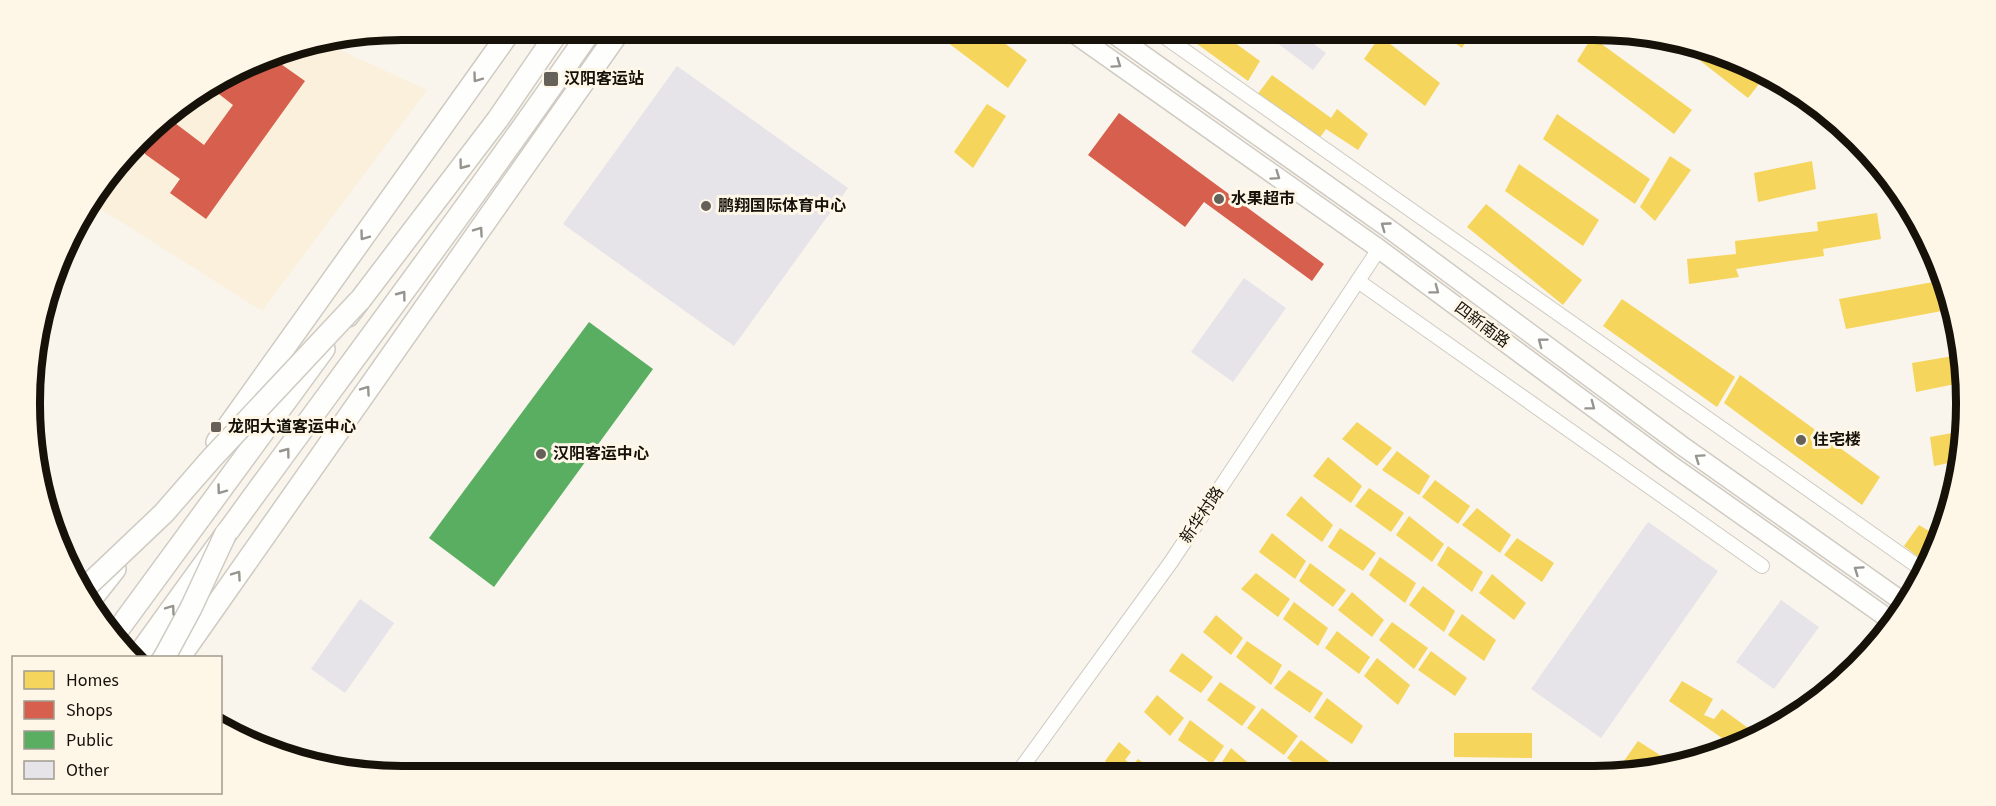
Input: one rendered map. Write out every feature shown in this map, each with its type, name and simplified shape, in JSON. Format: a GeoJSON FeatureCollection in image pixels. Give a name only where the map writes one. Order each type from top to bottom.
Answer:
{"type":"FeatureCollection","features":[{"type":"Feature","properties":{"kind":"main road"},"geometry":{"type":"LineString","coordinates":[[95,594],[188,484],[505,40]]}},
{"type":"Feature","properties":{"kind":"main road"},"geometry":{"type":"LineString","coordinates":[[119,629],[359,301],[498,119],[552,40]]}},
{"type":"Feature","properties":{"kind":"main road"},"geometry":{"type":"LineString","coordinates":[[140,652],[522,130],[584,40]]}},
{"type":"Feature","properties":{"kind":"main road"},"geometry":{"type":"LineString","coordinates":[[180,656],[613,40]]}},
{"type":"Feature","properties":{"kind":"main road","name":"四新南路"},"geometry":{"type":"LineString","coordinates":[[1083,40],[1379,249],[1668,463],[1886,617]]}},
{"type":"Feature","properties":{"kind":"main road","name":"四新南路"},"geometry":{"type":"LineString","coordinates":[[1122,40],[1388,228],[1681,445],[1898,598]]}},
{"type":"Feature","properties":{"kind":"main road"},"geometry":{"type":"LineString","coordinates":[[89,585],[164,513],[211,459],[359,301]]}},
{"type":"Feature","properties":{"kind":"main road"},"geometry":{"type":"LineString","coordinates":[[165,656],[191,608],[226,533]]}},
{"type":"Feature","properties":{"kind":"street"},"geometry":{"type":"LineString","coordinates":[[1169,40],[1917,566]]}},
{"type":"Feature","properties":{"kind":"street","name":"新华村路"},"geometry":{"type":"LineString","coordinates":[[1023,766],[1171,562],[1379,249]]}},
{"type":"Feature","properties":{"kind":"street"},"geometry":{"type":"LineString","coordinates":[[1359,280],[1762,566]]}},
{"type":"Feature","properties":{"kind":"shaded area"},"geometry":{"type":"Polygon","coordinates":[[[333,47],[427,90],[262,311],[98,208],[115,182],[164,130],[182,115],[243,78],[264,68],[309,53],[333,47]]]}},
{"type":"Feature","properties":{"kind":"building: Homes"},"geometry":{"type":"Polygon","coordinates":[[[944,40],[1000,40],[1027,60],[1008,88],[944,40]]]}},
{"type":"Feature","properties":{"kind":"building: Homes"},"geometry":{"type":"Polygon","coordinates":[[[1192,40],[1231,40],[1260,61],[1248,81],[1192,40]]]}},
{"type":"Feature","properties":{"kind":"building: Homes"},"geometry":{"type":"Polygon","coordinates":[[[1377,40],[1385,40],[1440,83],[1425,106],[1364,59],[1377,40]]]}},
{"type":"Feature","properties":{"kind":"building: Homes"},"geometry":{"type":"Polygon","coordinates":[[[1451,40],[1467,40],[1462,48],[1451,40]]]}},
{"type":"Feature","properties":{"kind":"building: Homes"},"geometry":{"type":"Polygon","coordinates":[[[1590,40],[1596,40],[1692,110],[1674,134],[1577,61],[1590,40]]]}},
{"type":"Feature","properties":{"kind":"building: Homes"},"geometry":{"type":"Polygon","coordinates":[[[1692,55],[1732,68],[1760,82],[1748,98],[1692,55]]]}},
{"type":"Feature","properties":{"kind":"building: Homes"},"geometry":{"type":"Polygon","coordinates":[[[1272,75],[1331,118],[1337,109],[1368,134],[1358,150],[1326,129],[1316,143],[1257,95],[1272,75]]]}},
{"type":"Feature","properties":{"kind":"building: Homes"},"geometry":{"type":"Polygon","coordinates":[[[987,104],[1006,116],[973,168],[954,152],[987,104]]]}},
{"type":"Feature","properties":{"kind":"building: Homes"},"geometry":{"type":"Polygon","coordinates":[[[1557,114],[1650,179],[1635,204],[1543,139],[1557,114]]]}},
{"type":"Feature","properties":{"kind":"building: Homes"},"geometry":{"type":"Polygon","coordinates":[[[1670,156],[1691,170],[1655,221],[1640,207],[1670,156]]]}},
{"type":"Feature","properties":{"kind":"building: Homes"},"geometry":{"type":"Polygon","coordinates":[[[1812,161],[1816,189],[1758,202],[1754,173],[1812,161]]]}},
{"type":"Feature","properties":{"kind":"building: Homes"},"geometry":{"type":"Polygon","coordinates":[[[1519,164],[1599,220],[1583,246],[1505,191],[1519,164]]]}},
{"type":"Feature","properties":{"kind":"building: Homes"},"geometry":{"type":"Polygon","coordinates":[[[1486,204],[1582,280],[1563,305],[1467,227],[1486,204]]]}},
{"type":"Feature","properties":{"kind":"building: Homes"},"geometry":{"type":"Polygon","coordinates":[[[1877,213],[1881,239],[1823,249],[1824,256],[1736,269],[1739,277],[1689,284],[1687,259],[1736,254],[1735,241],[1818,231],[1817,222],[1877,213]]]}},
{"type":"Feature","properties":{"kind":"building: Homes"},"geometry":{"type":"Polygon","coordinates":[[[1934,282],[1943,311],[1846,329],[1839,299],[1934,282]]]}},
{"type":"Feature","properties":{"kind":"building: Homes"},"geometry":{"type":"Polygon","coordinates":[[[1622,299],[1735,377],[1717,407],[1603,326],[1622,299]]]}},
{"type":"Feature","properties":{"kind":"building: Homes"},"geometry":{"type":"Polygon","coordinates":[[[1952,356],[1955,384],[1916,392],[1912,363],[1952,356]]]}},
{"type":"Feature","properties":{"kind":"building: Homes","name":"住宅楼"},"geometry":{"type":"Polygon","coordinates":[[[1740,375],[1880,477],[1862,505],[1724,403],[1740,375]]]}},
{"type":"Feature","properties":{"kind":"building: Homes"},"geometry":{"type":"Polygon","coordinates":[[[1357,422],[1392,448],[1377,466],[1342,439],[1357,422]]]}},
{"type":"Feature","properties":{"kind":"building: Homes"},"geometry":{"type":"Polygon","coordinates":[[[1954,433],[1950,463],[1934,466],[1930,437],[1954,433]]]}},
{"type":"Feature","properties":{"kind":"building: Homes"},"geometry":{"type":"Polygon","coordinates":[[[1397,451],[1430,476],[1419,495],[1382,470],[1397,451]]]}},
{"type":"Feature","properties":{"kind":"building: Homes"},"geometry":{"type":"Polygon","coordinates":[[[1328,457],[1362,486],[1351,503],[1313,476],[1328,457]]]}},
{"type":"Feature","properties":{"kind":"building: Homes"},"geometry":{"type":"Polygon","coordinates":[[[1435,480],[1470,506],[1458,524],[1422,497],[1435,480]]]}},
{"type":"Feature","properties":{"kind":"building: Homes"},"geometry":{"type":"Polygon","coordinates":[[[1369,488],[1404,513],[1391,532],[1355,506],[1369,488]]]}},
{"type":"Feature","properties":{"kind":"building: Homes"},"geometry":{"type":"Polygon","coordinates":[[[1301,496],[1333,525],[1322,542],[1286,515],[1301,496]]]}},
{"type":"Feature","properties":{"kind":"building: Homes"},"geometry":{"type":"Polygon","coordinates":[[[1477,508],[1511,535],[1500,553],[1462,525],[1477,508]]]}},
{"type":"Feature","properties":{"kind":"building: Homes"},"geometry":{"type":"Polygon","coordinates":[[[1409,516],[1444,544],[1432,562],[1396,535],[1409,516]]]}},
{"type":"Feature","properties":{"kind":"building: Homes"},"geometry":{"type":"Polygon","coordinates":[[[1919,525],[1931,532],[1920,558],[1904,546],[1919,525]]]}},
{"type":"Feature","properties":{"kind":"building: Homes"},"geometry":{"type":"Polygon","coordinates":[[[1340,528],[1376,553],[1363,571],[1328,547],[1340,528]]]}},
{"type":"Feature","properties":{"kind":"building: Homes"},"geometry":{"type":"Polygon","coordinates":[[[1272,533],[1306,561],[1295,579],[1259,552],[1272,533]]]}},
{"type":"Feature","properties":{"kind":"building: Homes"},"geometry":{"type":"Polygon","coordinates":[[[1517,538],[1554,563],[1542,582],[1504,555],[1517,538]]]}},
{"type":"Feature","properties":{"kind":"building: Homes"},"geometry":{"type":"Polygon","coordinates":[[[1448,546],[1483,572],[1472,592],[1437,565],[1448,546]]]}},
{"type":"Feature","properties":{"kind":"building: Homes"},"geometry":{"type":"Polygon","coordinates":[[[1380,557],[1416,583],[1405,603],[1369,575],[1380,557]]]}},
{"type":"Feature","properties":{"kind":"building: Homes"},"geometry":{"type":"Polygon","coordinates":[[[1310,563],[1346,590],[1333,607],[1299,581],[1310,563]]]}},
{"type":"Feature","properties":{"kind":"building: Homes"},"geometry":{"type":"Polygon","coordinates":[[[1256,573],[1290,599],[1278,617],[1241,589],[1256,573]]]}},
{"type":"Feature","properties":{"kind":"building: Homes"},"geometry":{"type":"Polygon","coordinates":[[[1492,574],[1526,603],[1514,620],[1479,593],[1492,574]]]}},
{"type":"Feature","properties":{"kind":"building: Homes"},"geometry":{"type":"Polygon","coordinates":[[[1423,586],[1455,611],[1444,632],[1409,605],[1423,586]]]}},
{"type":"Feature","properties":{"kind":"building: Homes"},"geometry":{"type":"Polygon","coordinates":[[[1352,592],[1384,620],[1372,637],[1338,610],[1352,592]]]}},
{"type":"Feature","properties":{"kind":"building: Homes"},"geometry":{"type":"Polygon","coordinates":[[[1294,602],[1328,628],[1318,646],[1283,619],[1294,602]]]}},
{"type":"Feature","properties":{"kind":"building: Homes"},"geometry":{"type":"Polygon","coordinates":[[[1462,614],[1496,640],[1484,661],[1448,635],[1462,614]]]}},
{"type":"Feature","properties":{"kind":"building: Homes"},"geometry":{"type":"Polygon","coordinates":[[[1216,615],[1243,638],[1231,655],[1203,632],[1216,615]]]}},
{"type":"Feature","properties":{"kind":"building: Homes"},"geometry":{"type":"Polygon","coordinates":[[[1392,622],[1428,648],[1414,669],[1379,640],[1392,622]]]}},
{"type":"Feature","properties":{"kind":"building: Homes"},"geometry":{"type":"Polygon","coordinates":[[[1337,631],[1370,657],[1359,674],[1325,648],[1337,631]]]}},
{"type":"Feature","properties":{"kind":"building: Homes"},"geometry":{"type":"Polygon","coordinates":[[[1247,641],[1282,665],[1271,685],[1236,657],[1247,641]]]}},
{"type":"Feature","properties":{"kind":"building: Homes"},"geometry":{"type":"Polygon","coordinates":[[[1431,651],[1467,678],[1455,696],[1418,670],[1431,651]]]}},
{"type":"Feature","properties":{"kind":"building: Homes"},"geometry":{"type":"Polygon","coordinates":[[[1182,653],[1213,677],[1201,693],[1169,671],[1182,653]]]}},
{"type":"Feature","properties":{"kind":"building: Homes"},"geometry":{"type":"Polygon","coordinates":[[[1377,658],[1410,685],[1398,705],[1364,676],[1377,658]]]}},
{"type":"Feature","properties":{"kind":"building: Homes"},"geometry":{"type":"Polygon","coordinates":[[[1289,670],[1323,693],[1310,713],[1274,688],[1289,670]]]}},
{"type":"Feature","properties":{"kind":"building: Homes"},"geometry":{"type":"Polygon","coordinates":[[[1682,681],[1713,699],[1704,715],[1714,719],[1722,709],[1750,729],[1725,740],[1669,701],[1682,681]]]}},
{"type":"Feature","properties":{"kind":"building: Homes"},"geometry":{"type":"Polygon","coordinates":[[[1220,682],[1256,707],[1242,726],[1207,700],[1220,682]]]}},
{"type":"Feature","properties":{"kind":"building: Homes"},"geometry":{"type":"Polygon","coordinates":[[[1157,695],[1184,718],[1170,736],[1144,712],[1157,695]]]}},
{"type":"Feature","properties":{"kind":"building: Homes"},"geometry":{"type":"Polygon","coordinates":[[[1327,698],[1363,726],[1352,744],[1314,718],[1327,698]]]}},
{"type":"Feature","properties":{"kind":"building: Homes"},"geometry":{"type":"Polygon","coordinates":[[[1262,708],[1298,736],[1284,755],[1247,728],[1262,708]]]}},
{"type":"Feature","properties":{"kind":"building: Homes"},"geometry":{"type":"Polygon","coordinates":[[[1190,720],[1224,746],[1212,764],[1178,740],[1190,720]]]}},
{"type":"Feature","properties":{"kind":"building: Homes"},"geometry":{"type":"Polygon","coordinates":[[[1454,733],[1532,733],[1532,758],[1454,757],[1454,733]]]}},
{"type":"Feature","properties":{"kind":"building: Homes"},"geometry":{"type":"Polygon","coordinates":[[[1301,740],[1335,766],[1298,766],[1287,758],[1301,740]]]}},
{"type":"Feature","properties":{"kind":"building: Homes"},"geometry":{"type":"Polygon","coordinates":[[[1638,741],[1665,759],[1628,764],[1624,761],[1638,741]]]}},
{"type":"Feature","properties":{"kind":"building: Homes"},"geometry":{"type":"Polygon","coordinates":[[[1119,742],[1131,752],[1125,760],[1133,765],[1138,759],[1148,766],[1112,766],[1105,761],[1119,742]]]}},
{"type":"Feature","properties":{"kind":"building: Homes"},"geometry":{"type":"Polygon","coordinates":[[[1231,748],[1252,766],[1220,766],[1231,748]]]}},
{"type":"Feature","properties":{"kind":"building: Shops"},"geometry":{"type":"Polygon","coordinates":[[[279,63],[305,81],[206,219],[170,193],[180,179],[145,154],[145,149],[174,122],[204,145],[233,105],[217,92],[279,63]]]}},
{"type":"Feature","properties":{"kind":"building: Shops"},"geometry":{"type":"Polygon","coordinates":[[[1119,113],[1324,264],[1312,281],[1204,202],[1185,227],[1088,155],[1119,113]]]}},
{"type":"Feature","properties":{"kind":"building: Public","name":"汉阳客运中心"},"geometry":{"type":"Polygon","coordinates":[[[589,322],[653,369],[494,587],[429,538],[589,322]]]}},
{"type":"Feature","properties":{"kind":"building: Other"},"geometry":{"type":"Polygon","coordinates":[[[1273,40],[1308,40],[1326,53],[1313,70],[1273,40]]]}},
{"type":"Feature","properties":{"kind":"building: Other","name":"鹏翔国际体育中心"},"geometry":{"type":"Polygon","coordinates":[[[677,66],[848,188],[734,346],[563,224],[677,66]]]}},
{"type":"Feature","properties":{"kind":"building: Other"},"geometry":{"type":"Polygon","coordinates":[[[1244,278],[1286,308],[1233,382],[1191,352],[1244,278]]]}},
{"type":"Feature","properties":{"kind":"building: Other"},"geometry":{"type":"Polygon","coordinates":[[[1648,522],[1718,571],[1601,738],[1531,689],[1648,522]]]}},
{"type":"Feature","properties":{"kind":"building: Other"},"geometry":{"type":"Polygon","coordinates":[[[360,599],[394,623],[345,693],[311,669],[360,599]]]}},
{"type":"Feature","properties":{"kind":"building: Other"},"geometry":{"type":"Polygon","coordinates":[[[1781,600],[1819,627],[1774,689],[1736,662],[1781,600]]]}},
{"type":"Feature","properties":{"kind":"place","name":"汉阳客运站"},"geometry":{"type":"Point","coordinates":[551,79]}},
{"type":"Feature","properties":{"kind":"place","name":"水果超市"},"geometry":{"type":"Point","coordinates":[1219,199]}},
{"type":"Feature","properties":{"kind":"place","name":"鹏翔国际体育中心"},"geometry":{"type":"Point","coordinates":[706,206]}},
{"type":"Feature","properties":{"kind":"place","name":"龙阳大道客运中心"},"geometry":{"type":"Point","coordinates":[216,427]}},
{"type":"Feature","properties":{"kind":"place","name":"住宅楼"},"geometry":{"type":"Point","coordinates":[1801,440]}},
{"type":"Feature","properties":{"kind":"place","name":"汉阳客运中心"},"geometry":{"type":"Point","coordinates":[541,454]}}]}
